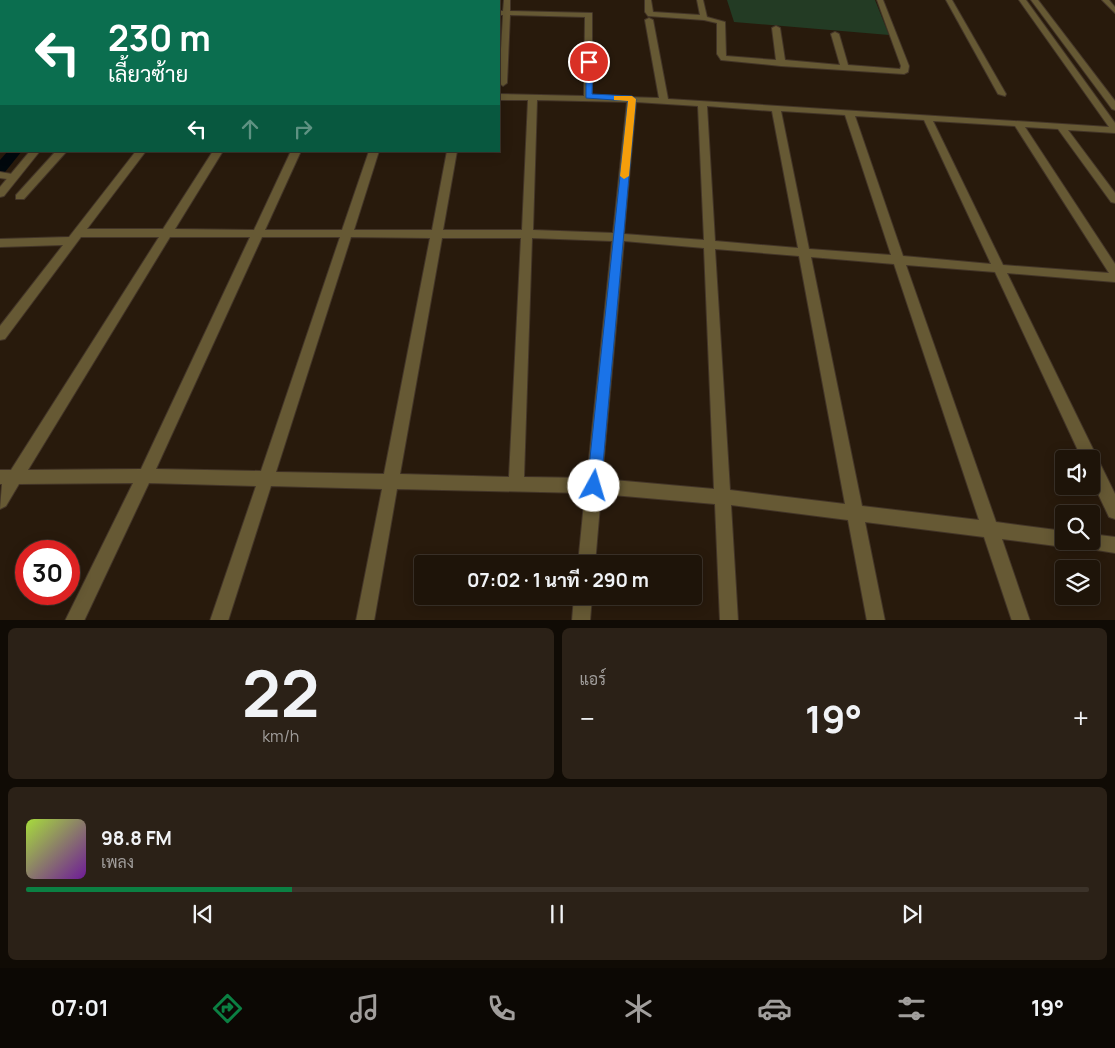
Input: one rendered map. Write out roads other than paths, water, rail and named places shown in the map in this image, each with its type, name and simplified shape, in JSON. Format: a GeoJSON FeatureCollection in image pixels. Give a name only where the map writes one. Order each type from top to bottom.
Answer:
{"type":"FeatureCollection","features":[{"type":"Feature","properties":{"kind":"street"},"geometry":{"type":"LineString","coordinates":[[503,83],[503,13],[507,0]]}},
{"type":"Feature","properties":{"kind":"street"},"geometry":{"type":"LineString","coordinates":[[648,0],[649,12],[651,14],[704,18],[721,22],[721,54],[724,58],[900,73],[906,70],[880,0]]}},
{"type":"Feature","properties":{"kind":"street"},"geometry":{"type":"LineString","coordinates":[[700,0],[704,18]]}},
{"type":"Feature","properties":{"kind":"street"},"geometry":{"type":"LineString","coordinates":[[949,0],[1002,94]]}},
{"type":"Feature","properties":{"kind":"street"},"geometry":{"type":"LineString","coordinates":[[1022,0],[1115,130]]}},
{"type":"Feature","properties":{"kind":"street"},"geometry":{"type":"LineString","coordinates":[[1034,0],[1115,107]]}},
{"type":"Feature","properties":{"kind":"street"},"geometry":{"type":"LineString","coordinates":[[1105,0],[1115,11]]}},
{"type":"Feature","properties":{"kind":"street"},"geometry":{"type":"LineString","coordinates":[[503,13],[589,15],[588,97]]}},
{"type":"Feature","properties":{"kind":"street"},"geometry":{"type":"LineString","coordinates":[[649,20],[664,101]]}},
{"type":"Feature","properties":{"kind":"street"},"geometry":{"type":"LineString","coordinates":[[776,28],[781,64]]}},
{"type":"Feature","properties":{"kind":"street"},"geometry":{"type":"LineString","coordinates":[[835,34],[845,68]]}},
{"type":"Feature","properties":{"kind":"street"},"geometry":{"type":"LineString","coordinates":[[500,96],[632,99],[1115,130]]}},
{"type":"Feature","properties":{"kind":"street"},"geometry":{"type":"LineString","coordinates":[[516,483],[533,96]]}},
{"type":"Feature","properties":{"kind":"street"},"geometry":{"type":"LineString","coordinates":[[587,555],[632,99]]}},
{"type":"Feature","properties":{"kind":"street"},"geometry":{"type":"LineString","coordinates":[[702,103],[729,620]]}},
{"type":"Feature","properties":{"kind":"street"},"geometry":{"type":"LineString","coordinates":[[776,108],[876,620]]}},
{"type":"Feature","properties":{"kind":"street"},"geometry":{"type":"LineString","coordinates":[[848,113],[901,262],[1021,620]]}},
{"type":"Feature","properties":{"kind":"street"},"geometry":{"type":"LineString","coordinates":[[926,118],[1085,450]]}},
{"type":"Feature","properties":{"kind":"street"},"geometry":{"type":"LineString","coordinates":[[1018,124],[1115,273]]}},
{"type":"Feature","properties":{"kind":"street"},"geometry":{"type":"LineString","coordinates":[[1060,127],[1115,200]]}},
{"type":"Feature","properties":{"kind":"street"},"geometry":{"type":"LineString","coordinates":[[0,194],[6,176],[34,152]]}},
{"type":"Feature","properties":{"kind":"street"},"geometry":{"type":"LineString","coordinates":[[20,197],[61,152]]}},
{"type":"Feature","properties":{"kind":"street"},"geometry":{"type":"LineString","coordinates":[[0,335],[140,152]]}},
{"type":"Feature","properties":{"kind":"street"},"geometry":{"type":"LineString","coordinates":[[0,501],[8,476],[168,232],[217,152]]}},
{"type":"Feature","properties":{"kind":"street"},"geometry":{"type":"LineString","coordinates":[[74,620],[145,476],[296,152]]}},
{"type":"Feature","properties":{"kind":"street"},"geometry":{"type":"LineString","coordinates":[[218,620],[267,479],[374,152]]}},
{"type":"Feature","properties":{"kind":"street"},"geometry":{"type":"LineString","coordinates":[[365,620],[452,152]]}},
{"type":"Feature","properties":{"kind":"street"},"geometry":{"type":"LineString","coordinates":[[0,244],[75,237],[168,232],[256,235],[348,233],[526,234],[618,238],[1115,278]]}},
{"type":"Feature","properties":{"kind":"street"},"geometry":{"type":"LineString","coordinates":[[8,476],[145,476],[594,486],[724,497],[1055,538]]}},
{"type":"Feature","properties":{"kind":"street"},"geometry":{"type":"LineString","coordinates":[[1100,480],[1115,511]]}},
{"type":"Feature","properties":{"kind":"street"},"geometry":{"type":"LineString","coordinates":[[1100,543],[1115,545]]}},
{"type":"Feature","properties":{"kind":"street"},"geometry":{"type":"LineString","coordinates":[[581,620],[582,605]]}},
{"type":"Feature","properties":{"kind":"waterway"},"geometry":{"type":"LineString","coordinates":[[0,169],[14,152]]}}]}
